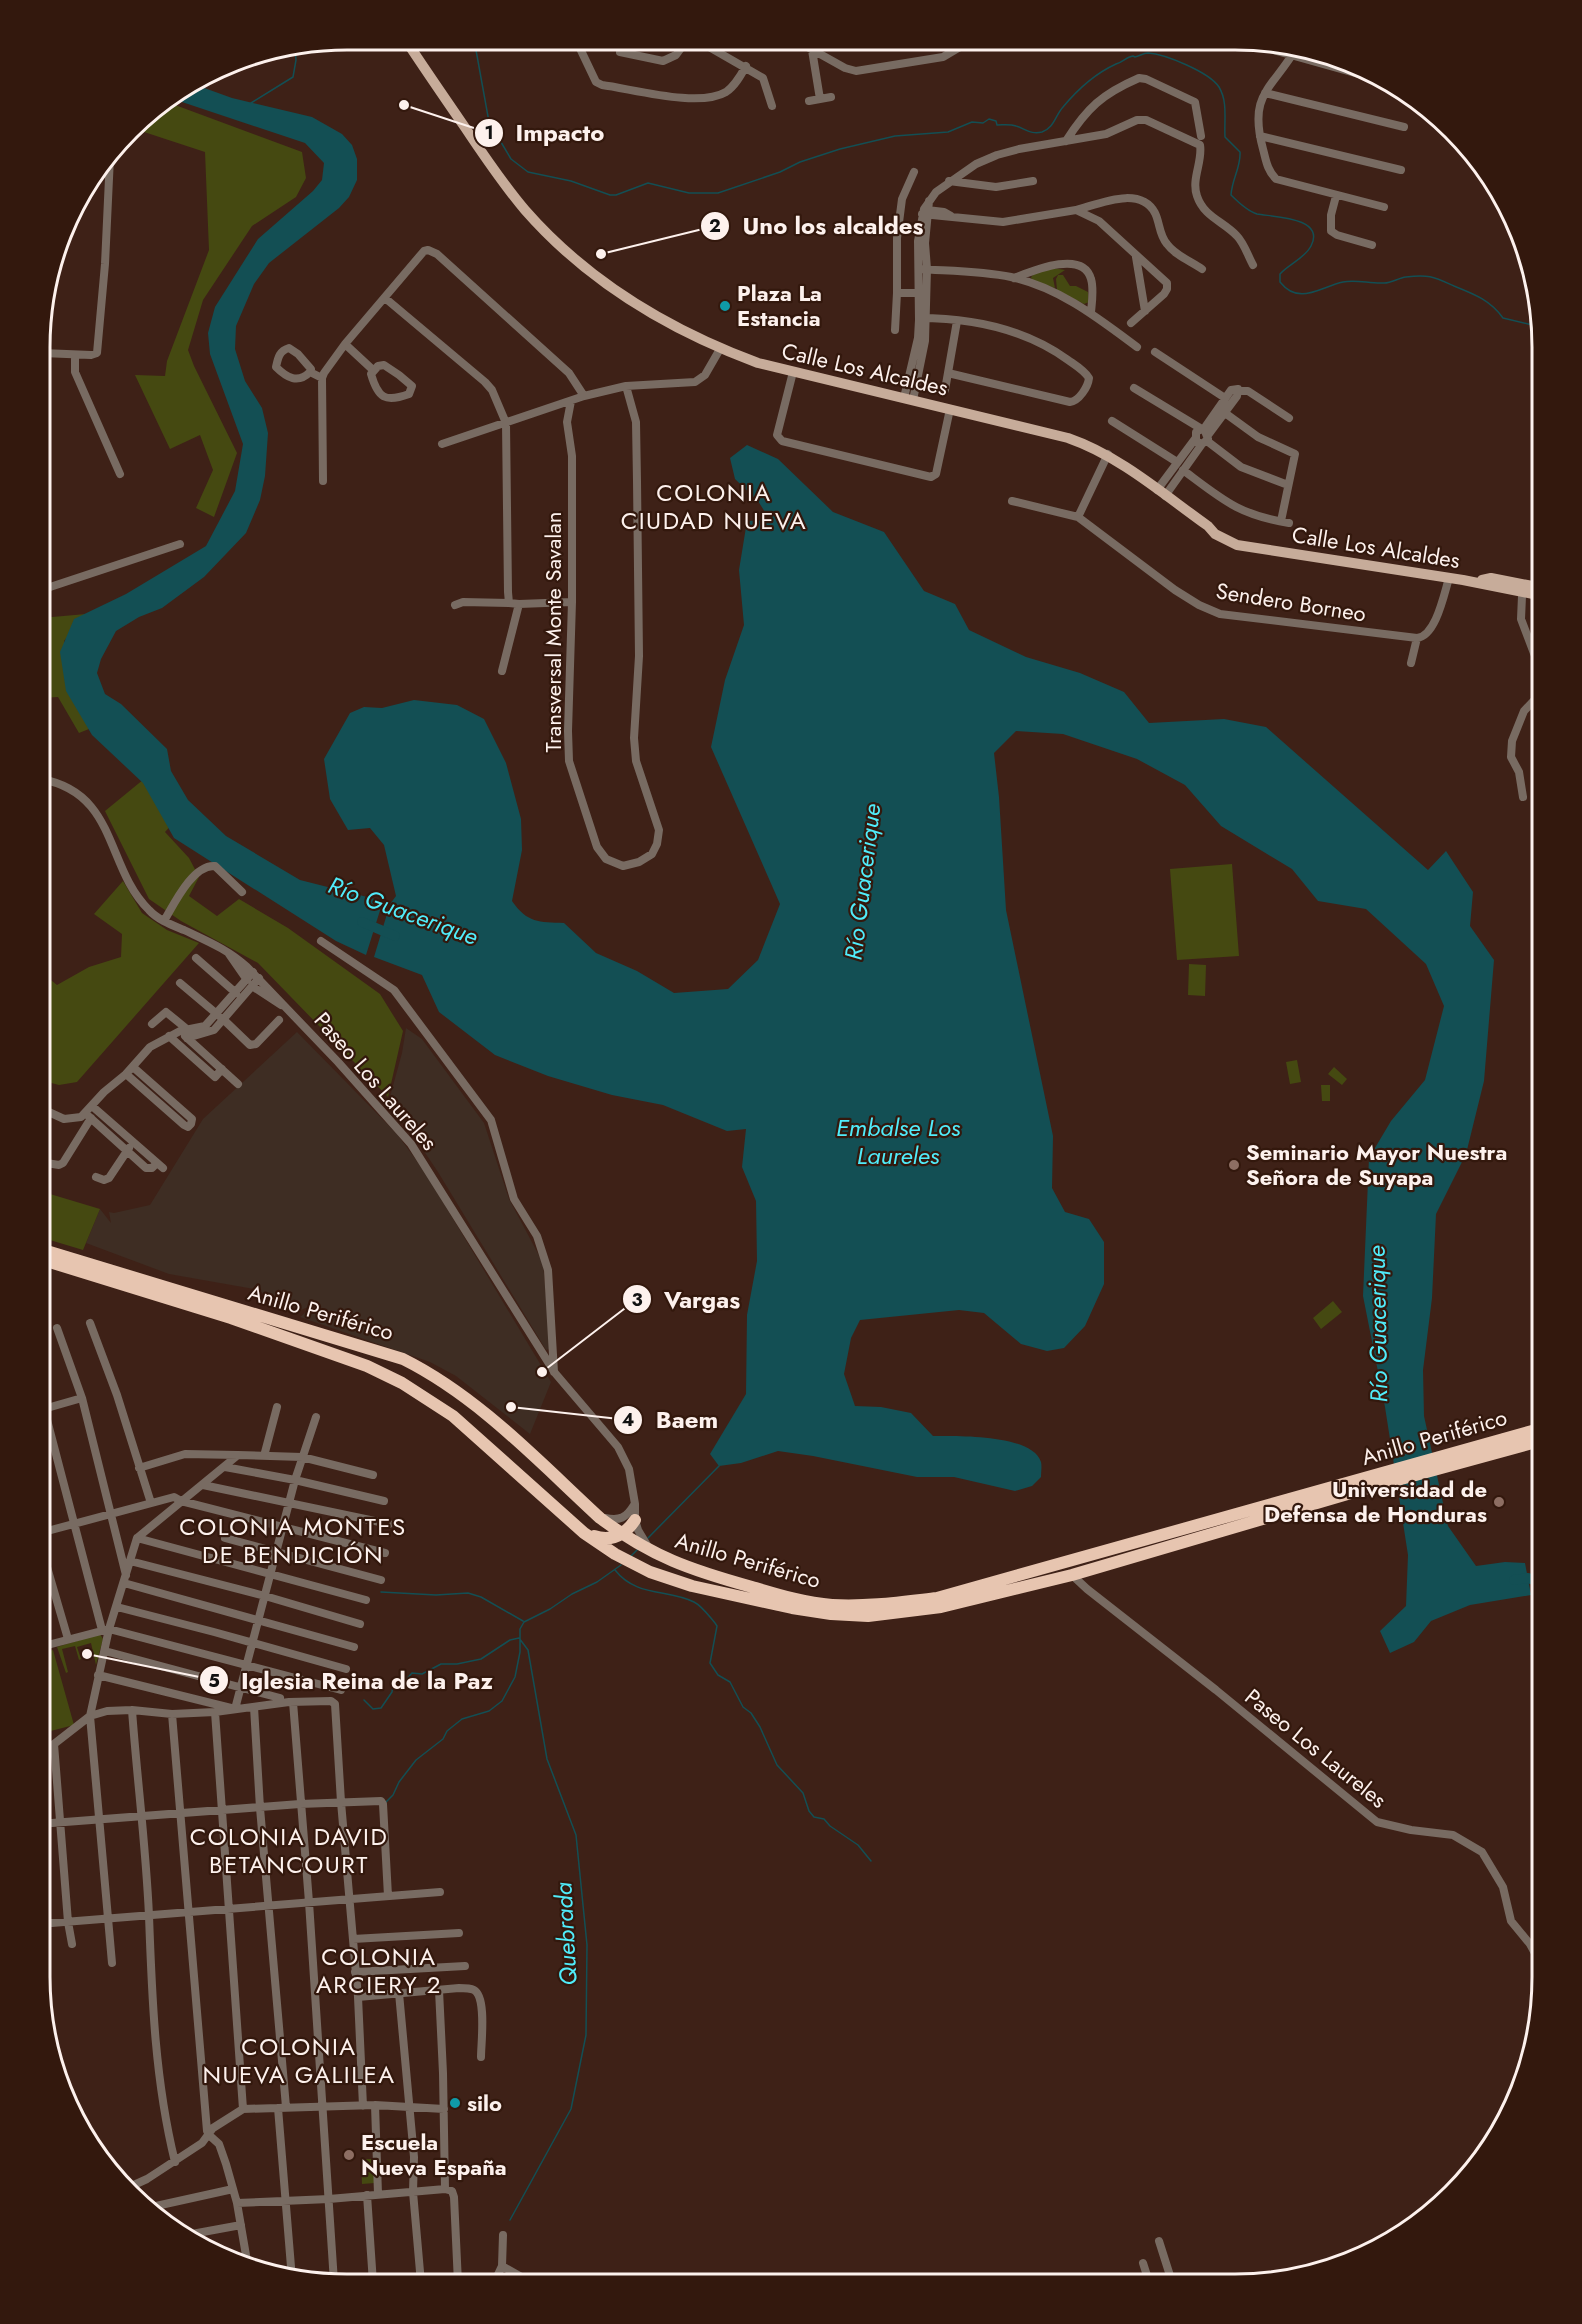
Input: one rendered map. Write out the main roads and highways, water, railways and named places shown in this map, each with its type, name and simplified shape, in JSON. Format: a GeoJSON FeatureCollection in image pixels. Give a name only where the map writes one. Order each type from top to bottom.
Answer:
{"type":"FeatureCollection","features":[{"type":"Feature","properties":{"kind":"highway","name":"Anillo Periférico"},"geometry":{"type":"LineString","coordinates":[[50,1252],[403,1359],[452,1387],[501,1427],[600,1518],[656,1555],[695,1571],[795,1600],[830,1605],[867,1606],[937,1598],[1366,1484],[1474,1453],[1532,1432]]}},
{"type":"Feature","properties":{"kind":"highway","name":"Anillo Periférico"},"geometry":{"type":"LineString","coordinates":[[50,1262],[221,1315],[367,1366],[423,1395],[459,1420],[584,1533],[615,1554],[650,1572],[692,1586],[792,1608],[831,1614],[868,1616],[940,1607],[1072,1575],[1366,1484]]}},
{"type":"Feature","properties":{"kind":"highway"},"geometry":{"type":"LineString","coordinates":[[481,1439],[484,1426],[501,1427]]}},
{"type":"Feature","properties":{"kind":"highway","name":"Anillo Periférico"},"geometry":{"type":"LineString","coordinates":[[1474,1453],[1532,1442]]}},
{"type":"Feature","properties":{"kind":"highway"},"geometry":{"type":"LineString","coordinates":[[584,1533],[603,1539],[622,1534],[635,1520]]}},
{"type":"Feature","properties":{"kind":"main road","name":"Calle Los Alcaldes"},"geometry":{"type":"LineString","coordinates":[[412,50],[499,177],[556,242],[624,298],[657,318],[720,349],[758,363],[793,372],[1068,438],[1107,454],[1226,541],[1246,547],[1532,592]]}},
{"type":"Feature","properties":{"kind":"main road","name":"Calle Los Alcaldes"},"geometry":{"type":"LineString","coordinates":[[1208,526],[1238,540],[1482,580],[1491,578],[1532,591]]}},
{"type":"Feature","properties":{"kind":"main road"},"geometry":{"type":"LineString","coordinates":[[1463,580],[1487,589],[1522,596],[1532,595]]}},
{"type":"Feature","properties":{"kind":"water"},"geometry":{"type":"Polygon","coordinates":[[[202,87],[232,98],[312,117],[342,134],[352,145],[357,159],[357,180],[349,197],[339,208],[269,263],[254,284],[236,326],[235,349],[245,381],[262,408],[268,433],[265,476],[260,500],[246,533],[204,577],[162,608],[139,617],[116,631],[101,659],[97,673],[105,694],[121,704],[167,749],[171,771],[188,800],[226,836],[300,880],[383,901],[366,955],[336,941],[174,838],[143,783],[92,735],[66,691],[60,652],[74,619],[126,594],[206,546],[235,491],[243,444],[210,354],[208,333],[215,307],[258,239],[313,191],[322,180],[324,163],[305,143],[179,100],[202,87]]]}},
{"type":"Feature","properties":{"kind":"water","name":"Embalse Los Laureles"},"geometry":{"type":"Polygon","coordinates":[[[747,445],[778,459],[833,512],[884,532],[924,591],[955,604],[969,630],[1026,657],[1080,673],[1124,692],[1149,723],[1224,719],[1266,727],[1428,870],[1446,851],[1473,892],[1470,926],[1494,960],[1484,1081],[1466,1154],[1436,1214],[1432,1298],[1423,1370],[1424,1416],[1448,1526],[1476,1566],[1505,1562],[1525,1563],[1531,1595],[1470,1605],[1431,1621],[1414,1642],[1390,1653],[1380,1631],[1406,1606],[1408,1555],[1385,1407],[1363,1296],[1369,1158],[1391,1121],[1425,1080],[1444,1006],[1426,964],[1366,909],[1318,901],[1292,869],[1221,826],[1185,785],[1137,759],[1063,734],[1016,731],[994,753],[1006,910],[1053,1136],[1052,1188],[1065,1212],[1089,1219],[1104,1242],[1104,1284],[1085,1326],[1064,1348],[1047,1351],[1021,1344],[984,1313],[959,1310],[860,1320],[851,1338],[844,1374],[855,1406],[881,1407],[911,1413],[933,1436],[993,1439],[1024,1446],[1035,1453],[1041,1462],[1041,1477],[1032,1486],[1015,1491],[954,1477],[917,1477],[778,1451],[741,1463],[719,1466],[710,1454],[746,1394],[747,1315],[757,1261],[756,1201],[742,1167],[746,1129],[727,1131],[663,1105],[612,1095],[548,1076],[495,1055],[439,1012],[422,975],[374,957],[390,904],[396,896],[384,845],[370,828],[348,830],[330,799],[324,759],[350,713],[364,707],[382,708],[414,700],[457,705],[484,719],[506,763],[521,819],[522,850],[512,901],[523,914],[534,920],[564,923],[596,953],[637,971],[674,993],[728,989],[758,960],[780,904],[711,747],[725,680],[744,625],[739,570],[747,521],[770,520],[758,501],[735,479],[730,458],[747,445]]]}},
{"type":"Feature","properties":{"kind":"waterway"},"geometry":{"type":"LineString","coordinates":[[476,50],[489,122],[511,159],[528,172],[571,181],[610,195],[616,195],[648,183],[689,193],[718,193],[840,149],[895,136],[948,132],[972,122],[983,123],[989,119],[996,121],[997,125],[1011,125],[1032,132],[1042,132],[1052,125],[1060,110],[1075,94],[1101,72],[1133,56],[1145,53],[1156,54],[1186,65],[1214,81],[1219,87],[1225,105],[1225,137],[1240,152],[1231,195],[1253,213],[1296,220],[1311,229],[1314,236],[1311,246],[1280,274],[1280,282],[1287,289],[1302,294],[1348,281],[1384,283],[1406,277],[1426,276],[1441,280],[1481,298],[1503,318],[1532,325]]}},
{"type":"Feature","properties":{"kind":"waterway"},"geometry":{"type":"LineString","coordinates":[[251,103],[293,77],[296,54]]}},
{"type":"Feature","properties":{"kind":"waterway","name":"Río Guacerique"},"geometry":{"type":"LineString","coordinates":[[362,922],[395,936]]}},
{"type":"Feature","properties":{"kind":"waterway"},"geometry":{"type":"LineString","coordinates":[[648,1538],[719,1466]]}},
{"type":"Feature","properties":{"kind":"waterway"},"geometry":{"type":"LineString","coordinates":[[631,1556],[639,1548]]}},
{"type":"Feature","properties":{"kind":"waterway"},"geometry":{"type":"LineString","coordinates":[[386,1802],[416,1760],[443,1739],[447,1731],[462,1719],[489,1711],[502,1701],[515,1677],[520,1652],[520,1629],[524,1622],[597,1582],[621,1565]]}},
{"type":"Feature","properties":{"kind":"waterway"},"geometry":{"type":"LineString","coordinates":[[615,1570],[632,1585],[684,1598],[705,1611],[717,1626],[710,1663],[718,1675],[730,1682],[743,1707],[751,1713],[777,1765],[803,1793],[809,1811],[814,1817],[824,1819],[830,1826],[858,1845],[871,1861]]}},
{"type":"Feature","properties":{"kind":"waterway","name":"Río Guacerique"},"geometry":{"type":"LineString","coordinates":[[1514,1580],[1532,1579]]}},
{"type":"Feature","properties":{"kind":"waterway"},"geometry":{"type":"LineString","coordinates":[[381,1592],[436,1595],[468,1593],[481,1597],[523,1621]]}},
{"type":"Feature","properties":{"kind":"waterway"},"geometry":{"type":"LineString","coordinates":[[364,1700],[373,1709],[381,1708],[392,1692],[393,1684],[405,1681],[412,1673],[422,1674],[441,1664],[457,1664],[481,1659],[510,1640],[519,1638]]}},
{"type":"Feature","properties":{"kind":"waterway","name":"Quebrada"},"geometry":{"type":"LineString","coordinates":[[510,2220],[571,2109],[586,2035],[587,1945],[576,1835],[547,1759],[528,1650],[519,1638]]}},
{"type":"Feature","properties":{"kind":"place","name":"Impacto"},"geometry":{"type":"Point","coordinates":[404,105]}},
{"type":"Feature","properties":{"kind":"place","name":"Uno los alcaldes"},"geometry":{"type":"Point","coordinates":[601,254]}},
{"type":"Feature","properties":{"kind":"place","name":"Plaza La Estancia"},"geometry":{"type":"Point","coordinates":[725,306]}},
{"type":"Feature","properties":{"kind":"place","name":"Seminario Mayor Nuestra Señora de Suyapa"},"geometry":{"type":"Point","coordinates":[1234,1165]}},
{"type":"Feature","properties":{"kind":"place","name":"Vargas"},"geometry":{"type":"Point","coordinates":[542,1372]}},
{"type":"Feature","properties":{"kind":"place","name":"Baem"},"geometry":{"type":"Point","coordinates":[511,1407]}},
{"type":"Feature","properties":{"kind":"place","name":"Universidad de Defensa de Honduras"},"geometry":{"type":"Point","coordinates":[1499,1502]}},
{"type":"Feature","properties":{"kind":"place","name":"Iglesia Reina de la Paz"},"geometry":{"type":"Point","coordinates":[87,1654]}},
{"type":"Feature","properties":{"kind":"place","name":"silo"},"geometry":{"type":"Point","coordinates":[455,2103]}},
{"type":"Feature","properties":{"kind":"place","name":"Escuela Nueva España"},"geometry":{"type":"Point","coordinates":[349,2155]}},
{"type":"Feature","properties":{"kind":"district","name":"COLONIA CIUDAD NUEVA"},"geometry":{"type":"Point","coordinates":[714,507]}},
{"type":"Feature","properties":{"kind":"district","name":"COLONIA MONTES DE BENDICIÓN"},"geometry":{"type":"Point","coordinates":[293,1541]}},
{"type":"Feature","properties":{"kind":"district","name":"COLONIA DAVID BETANCOURT"},"geometry":{"type":"Point","coordinates":[289,1851]}},
{"type":"Feature","properties":{"kind":"district","name":"COLONIA ARCIERY 2"},"geometry":{"type":"Point","coordinates":[379,1971]}},
{"type":"Feature","properties":{"kind":"district","name":"COLONIA NUEVA GALILEA"},"geometry":{"type":"Point","coordinates":[299,2061]}}]}
